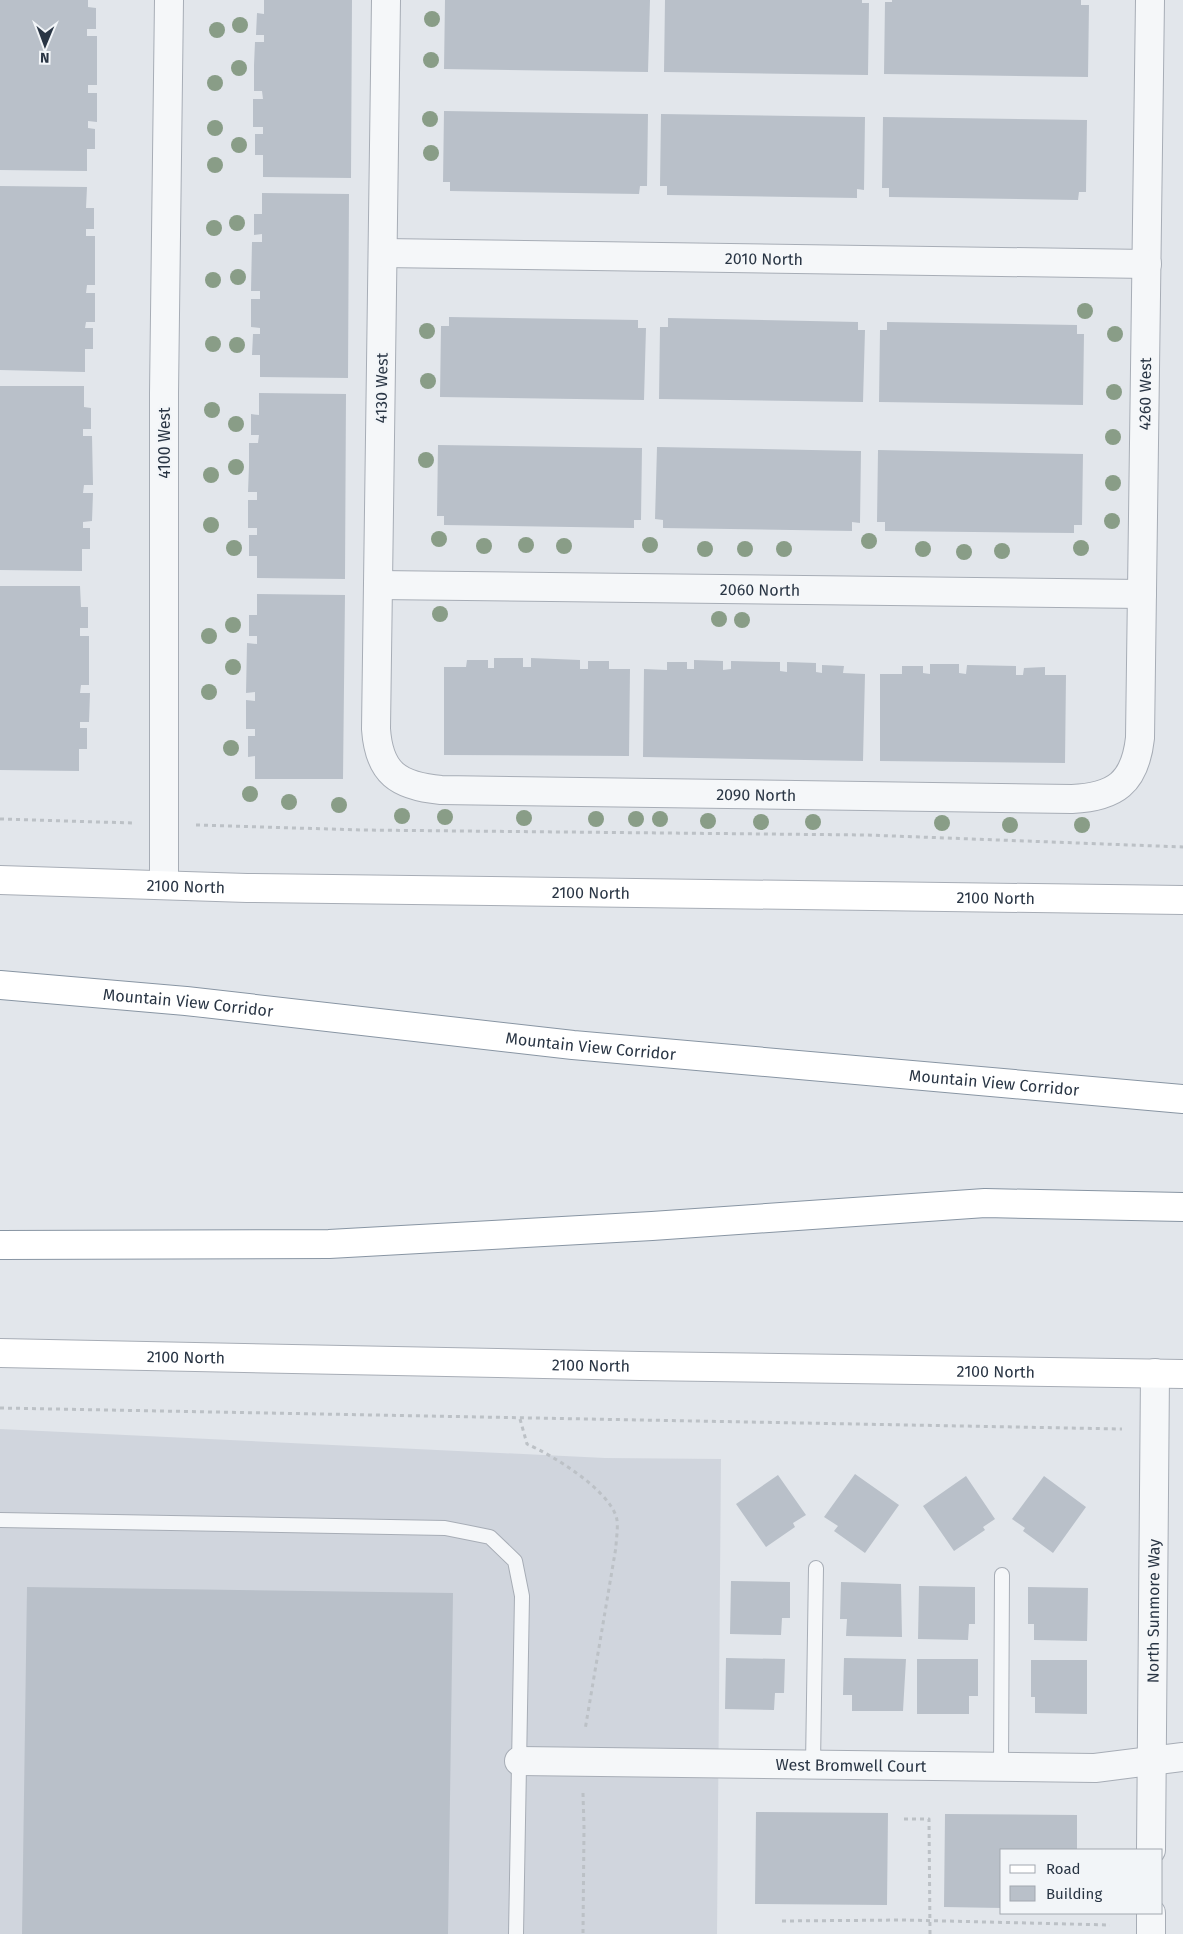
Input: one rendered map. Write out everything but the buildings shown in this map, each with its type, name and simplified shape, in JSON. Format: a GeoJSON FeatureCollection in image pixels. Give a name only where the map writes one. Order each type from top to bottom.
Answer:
{"type":"FeatureCollection","features":[{"type":"Feature","properties":{"kind":"main road","name":"2100 North"},"geometry":{"type":"LineString","coordinates":[[0,880],[164,885],[1183,900]]}},
{"type":"Feature","properties":{"kind":"main road","name":"Mountain View Corridor"},"geometry":{"type":"LineString","coordinates":[[0,985],[186,1001],[573,1045],[1183,1099]]}},
{"type":"Feature","properties":{"kind":"main road"},"geometry":{"type":"LineString","coordinates":[[0,1245],[329,1244],[643,1227],[986,1203],[1183,1208]]}},
{"type":"Feature","properties":{"kind":"main road","name":"2100 North"},"geometry":{"type":"LineString","coordinates":[[0,1353],[698,1367],[1183,1374]]}},
{"type":"Feature","properties":{"kind":"street","name":"4100 West"},"geometry":{"type":"LineString","coordinates":[[164,885],[164,393],[169,0]]}},
{"type":"Feature","properties":{"kind":"street","name":"4130 West"},"geometry":{"type":"LineString","coordinates":[[386,0],[376,729],[381,760],[390,773]]}},
{"type":"Feature","properties":{"kind":"street","name":"4260 West"},"geometry":{"type":"LineString","coordinates":[[1122,783],[1132,770],[1138,754],[1150,0]]}},
{"type":"Feature","properties":{"kind":"street","name":"2010 North"},"geometry":{"type":"LineString","coordinates":[[382,253],[1147,264]]}},
{"type":"Feature","properties":{"kind":"street","name":"2060 North"},"geometry":{"type":"LineString","coordinates":[[378,585],[1142,594]]}},
{"type":"Feature","properties":{"kind":"street","name":"2090 North"},"geometry":{"type":"LineString","coordinates":[[390,773],[413,786],[440,790],[1072,799],[1108,794],[1122,783]]}},
{"type":"Feature","properties":{"kind":"street","name":"North Sunmore Way"},"geometry":{"type":"LineString","coordinates":[[1152,1849],[1155,1373]]}},
{"type":"Feature","properties":{"kind":"street","name":"West Bromwell Court"},"geometry":{"type":"LineString","coordinates":[[519,1761],[1096,1768],[1183,1757]]}},
{"type":"Feature","properties":{"kind":"street"},"geometry":{"type":"LineString","coordinates":[[1151,1914],[1151,1934]]}},
{"type":"Feature","properties":{"kind":"lane"},"geometry":{"type":"LineString","coordinates":[[0,1520],[445,1528],[490,1537],[516,1561],[522,1596],[516,1934]]}},
{"type":"Feature","properties":{"kind":"lane"},"geometry":{"type":"LineString","coordinates":[[813,1764],[816,1568]]}},
{"type":"Feature","properties":{"kind":"lane"},"geometry":{"type":"LineString","coordinates":[[1001,1767],[1002,1575]]}},
{"type":"Feature","properties":{"kind":"path"},"geometry":{"type":"LineString","coordinates":[[0,819],[112,822]]}},
{"type":"Feature","properties":{"kind":"path"},"geometry":{"type":"LineString","coordinates":[[217,826],[362,830],[867,835],[1183,848]]}},
{"type":"Feature","properties":{"kind":"path"},"geometry":{"type":"LineString","coordinates":[[0,1408],[520,1419],[1019,1426],[1080,1429]]}},
{"type":"Feature","properties":{"kind":"path"},"geometry":{"type":"LineString","coordinates":[[520,1419],[527,1444],[554,1456],[581,1476],[602,1496],[617,1517],[616,1547],[581,1762],[584,1827],[583,1934]]}},
{"type":"Feature","properties":{"kind":"path"},"geometry":{"type":"LineString","coordinates":[[904,1819],[929,1819],[930,1934]]}},
{"type":"Feature","properties":{"kind":"path"},"geometry":{"type":"LineString","coordinates":[[782,1921],[931,1920],[1110,1925]]}},
{"type":"Feature","properties":{"kind":"shaded area"},"geometry":{"type":"Polygon","coordinates":[[[0,1429],[605,1458],[721,1459],[717,1934],[0,1934],[0,1429]]]}}]}
